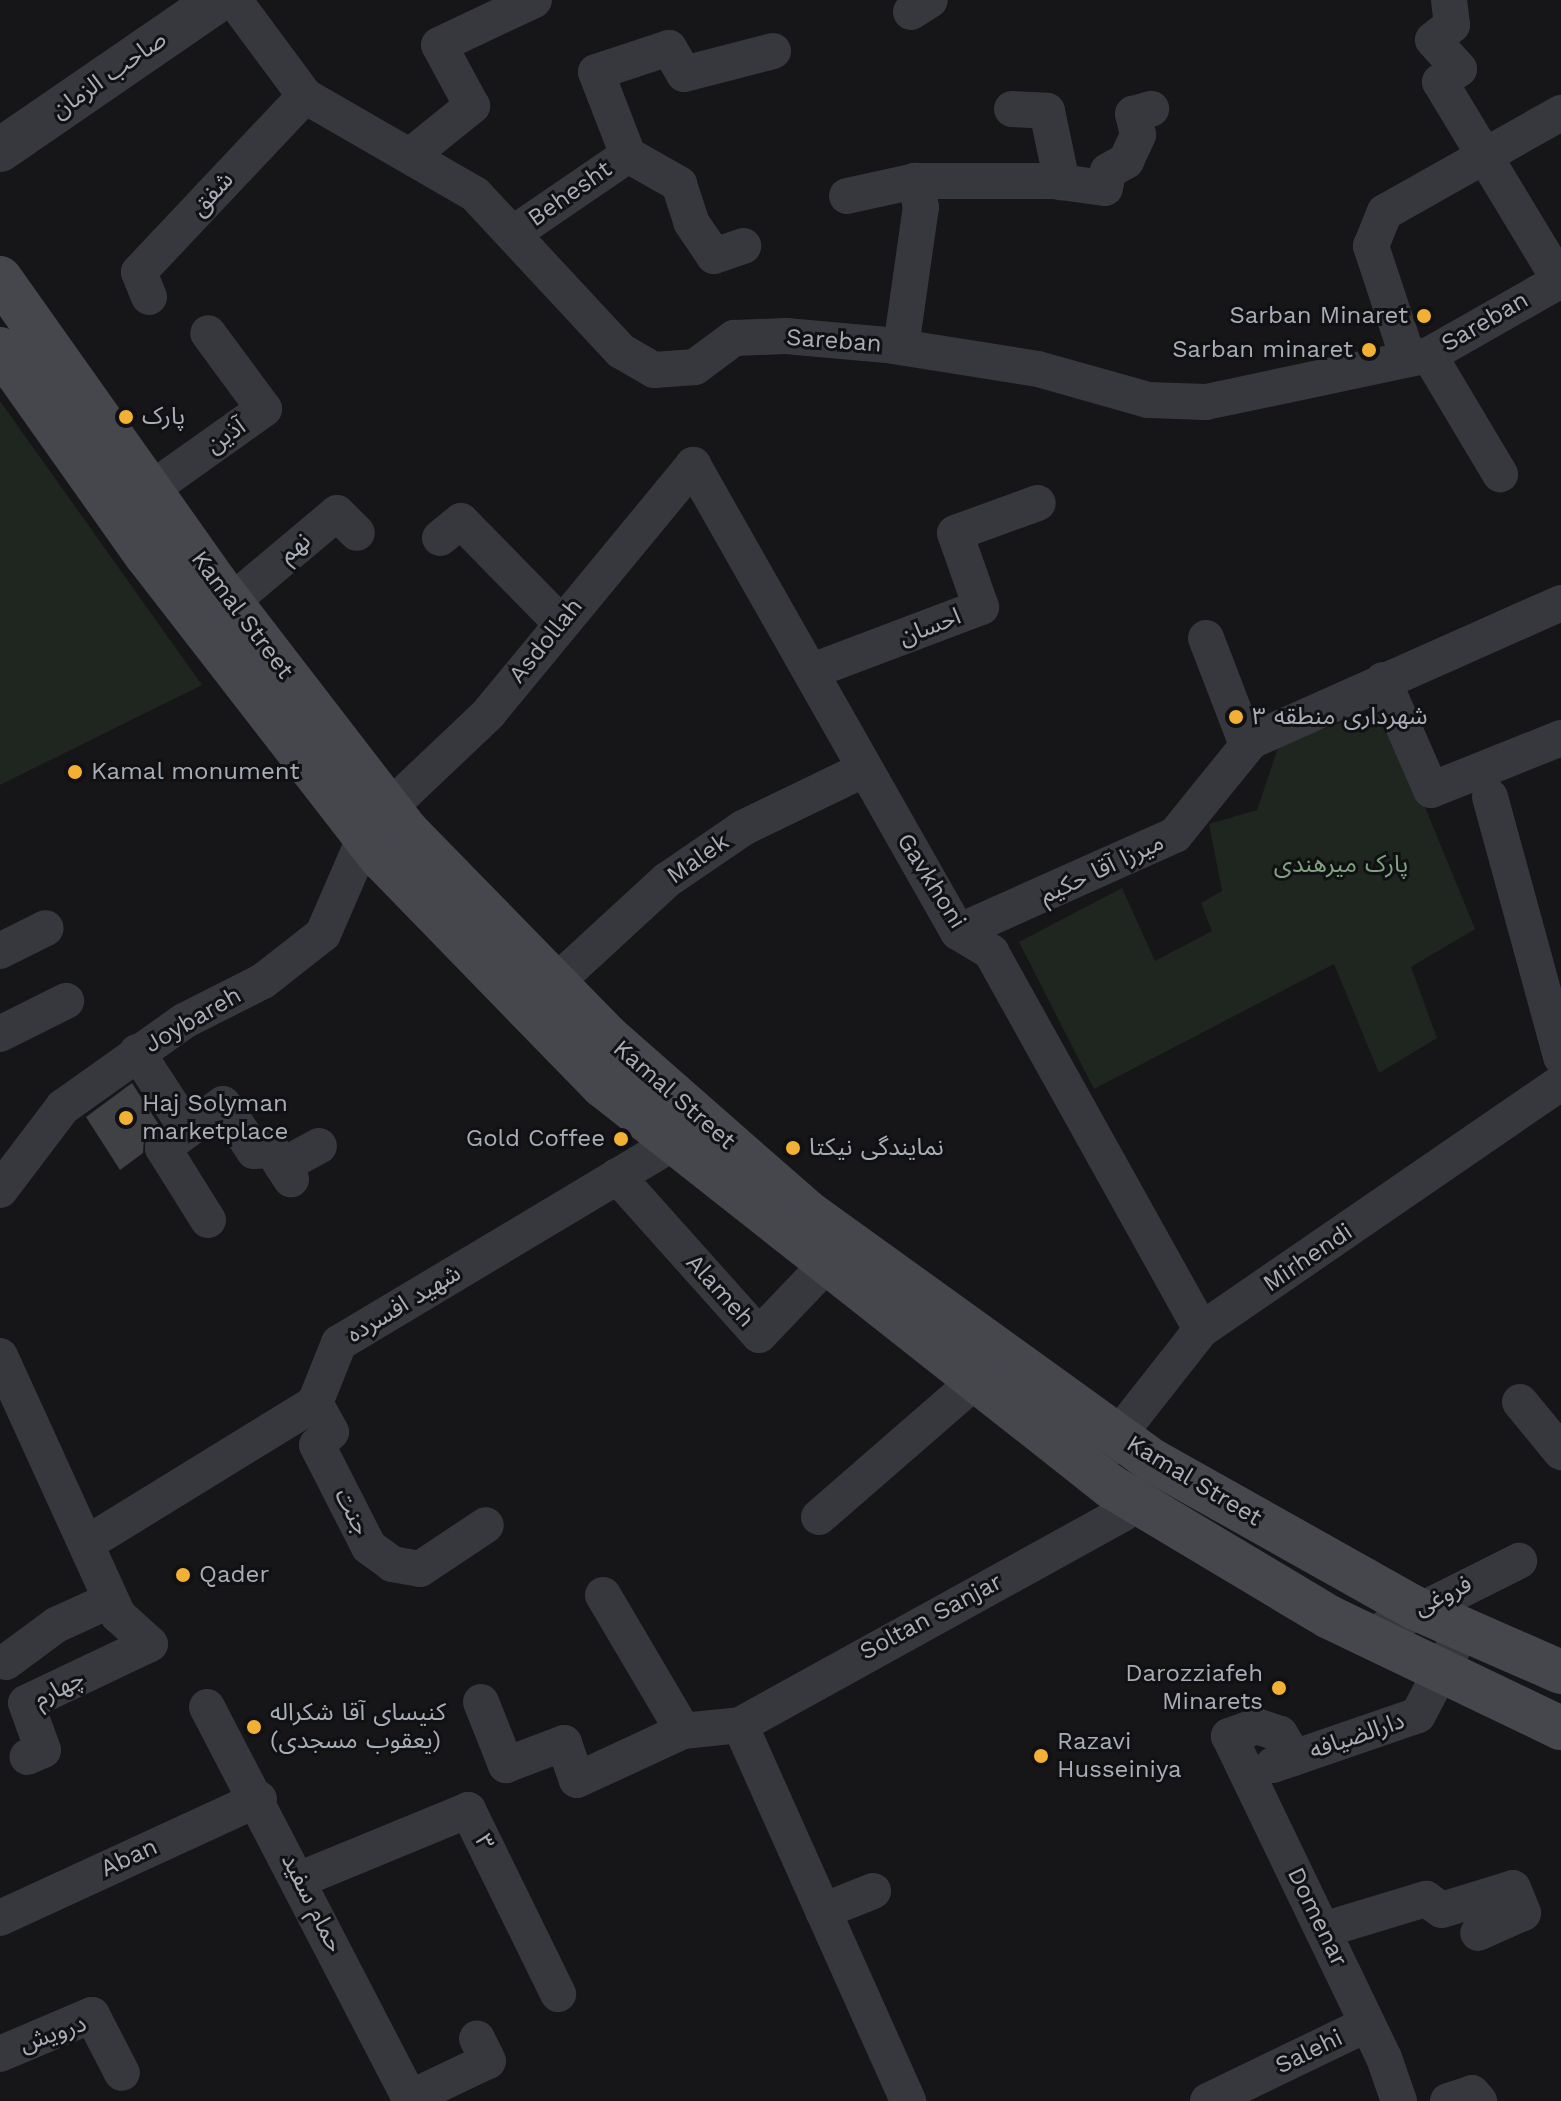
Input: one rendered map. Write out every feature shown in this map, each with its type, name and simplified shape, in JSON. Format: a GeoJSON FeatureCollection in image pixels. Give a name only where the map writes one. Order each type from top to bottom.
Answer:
{"type":"FeatureCollection","features":[{"type":"Feature","properties":{"kind":"main road","name":"Kamal Street"},"geometry":{"type":"LineString","coordinates":[[0,278],[231,602],[377,823],[806,1211],[990,1368],[1089,1470],[1369,1636],[1561,1728]]}},
{"type":"Feature","properties":{"kind":"main road","name":"Kamal Street"},"geometry":{"type":"LineString","coordinates":[[0,349],[146,555],[603,1086],[825,1266],[990,1368],[1119,1436],[1415,1608],[1561,1672]]}},
{"type":"Feature","properties":{"kind":"street","name":"صاحب الزمان"},"geometry":{"type":"LineString","coordinates":[[0,150],[218,0]]}},
{"type":"Feature","properties":{"kind":"street","name":"Sareban"},"geometry":{"type":"LineString","coordinates":[[234,0],[305,96],[475,194],[621,351],[654,370],[695,367],[734,338],[901,347],[1038,369],[1148,400],[1206,402],[1418,355],[1561,280]]}},
{"type":"Feature","properties":{"kind":"street"},"geometry":{"type":"LineString","coordinates":[[410,156],[472,106],[439,45],[534,0]]}},
{"type":"Feature","properties":{"kind":"street"},"geometry":{"type":"LineString","coordinates":[[1449,0],[1452,25],[1433,40],[1459,69],[1440,82],[1561,280]]}},
{"type":"Feature","properties":{"kind":"street","name":"Behesht"},"geometry":{"type":"LineString","coordinates":[[514,233],[628,155],[596,72],[669,48],[684,74],[773,51]]}},
{"type":"Feature","properties":{"kind":"street","name":"شفق"},"geometry":{"type":"LineString","coordinates":[[149,297],[139,272],[305,96]]}},
{"type":"Feature","properties":{"kind":"street"},"geometry":{"type":"LineString","coordinates":[[1012,109],[1047,111],[1062,182]]}},
{"type":"Feature","properties":{"kind":"street"},"geometry":{"type":"LineString","coordinates":[[847,196],[915,181],[1062,182],[1105,188],[1108,171],[1126,161],[1138,135],[1133,114],[1151,109]]}},
{"type":"Feature","properties":{"kind":"street"},"geometry":{"type":"LineString","coordinates":[[1500,474],[1418,355],[1371,246],[1385,212],[1487,160],[1561,113]]}},
{"type":"Feature","properties":{"kind":"street"},"geometry":{"type":"LineString","coordinates":[[628,155],[679,184],[691,222],[714,256],[743,246]]}},
{"type":"Feature","properties":{"kind":"street"},"geometry":{"type":"LineString","coordinates":[[901,347],[921,207],[915,181]]}},
{"type":"Feature","properties":{"kind":"street","name":"آذین"},"geometry":{"type":"LineString","coordinates":[[150,490],[264,409],[208,333]]}},
{"type":"Feature","properties":{"kind":"street","name":"Asdollah"},"geometry":{"type":"LineString","coordinates":[[377,823],[488,714],[560,622],[693,465]]}},
{"type":"Feature","properties":{"kind":"street","name":"Gavkhoni"},"geometry":{"type":"LineString","coordinates":[[693,465],[812,671],[863,770],[958,932],[991,952],[1201,1330]]}},
{"type":"Feature","properties":{"kind":"street","name":"احسان"},"geometry":{"type":"LineString","coordinates":[[812,671],[981,607],[955,533],[1038,503]]}},
{"type":"Feature","properties":{"kind":"street","name":"نهم"},"geometry":{"type":"LineString","coordinates":[[231,602],[337,513],[357,533]]}},
{"type":"Feature","properties":{"kind":"street"},"geometry":{"type":"LineString","coordinates":[[440,538],[461,521],[560,622]]}},
{"type":"Feature","properties":{"kind":"street","name":"میرزا آقا حکیم"},"geometry":{"type":"LineString","coordinates":[[958,932],[1175,835],[1247,745],[1383,680],[1561,603]]}},
{"type":"Feature","properties":{"kind":"street"},"geometry":{"type":"LineString","coordinates":[[1206,638],[1247,745]]}},
{"type":"Feature","properties":{"kind":"street"},"geometry":{"type":"LineString","coordinates":[[1383,680],[1431,790],[1561,738]]}},
{"type":"Feature","properties":{"kind":"street","name":"Malek"},"geometry":{"type":"LineString","coordinates":[[555,983],[667,880],[743,828],[863,770]]}},
{"type":"Feature","properties":{"kind":"street"},"geometry":{"type":"LineString","coordinates":[[1490,797],[1561,1057]]}},
{"type":"Feature","properties":{"kind":"street","name":"Joybareh"},"geometry":{"type":"LineString","coordinates":[[0,1190],[63,1107],[137,1052],[263,981],[323,934],[377,823]]}},
{"type":"Feature","properties":{"kind":"street"},"geometry":{"type":"LineString","coordinates":[[0,951],[46,928]]}},
{"type":"Feature","properties":{"kind":"street"},"geometry":{"type":"LineString","coordinates":[[0,1034],[66,1001]]}},
{"type":"Feature","properties":{"kind":"street"},"geometry":{"type":"LineString","coordinates":[[137,1052],[187,1129]]}},
{"type":"Feature","properties":{"kind":"street","name":"Mirhendi"},"geometry":{"type":"LineString","coordinates":[[1089,1470],[1201,1330],[1561,1083]]}},
{"type":"Feature","properties":{"kind":"street"},"geometry":{"type":"LineString","coordinates":[[208,1220],[163,1148],[223,1104],[254,1151],[272,1150],[287,1172],[319,1146]]}},
{"type":"Feature","properties":{"kind":"street","name":"شهید افسرده"},"geometry":{"type":"LineString","coordinates":[[315,1403],[339,1343],[673,1143]]}},
{"type":"Feature","properties":{"kind":"street","name":"Alameh"},"geometry":{"type":"LineString","coordinates":[[617,1176],[759,1335],[825,1266]]}},
{"type":"Feature","properties":{"kind":"street"},"geometry":{"type":"LineString","coordinates":[[0,1356],[111,1600],[56,1625],[6,1662]]}},
{"type":"Feature","properties":{"kind":"street"},"geometry":{"type":"LineString","coordinates":[[819,1517],[990,1368]]}},
{"type":"Feature","properties":{"kind":"street"},"geometry":{"type":"LineString","coordinates":[[1520,1402],[1561,1452]]}},
{"type":"Feature","properties":{"kind":"street"},"geometry":{"type":"LineString","coordinates":[[86,1544],[315,1403]]}},
{"type":"Feature","properties":{"kind":"street","name":"جنت"},"geometry":{"type":"LineString","coordinates":[[315,1403],[331,1432],[317,1445],[369,1547],[392,1564],[420,1569],[486,1525]]}},
{"type":"Feature","properties":{"kind":"street","name":"Soltan Sanjar"},"geometry":{"type":"LineString","coordinates":[[481,1702],[506,1765],[564,1743],[577,1780],[683,1731],[740,1725],[1123,1514]]}},
{"type":"Feature","properties":{"kind":"street","name":"فروغی"},"geometry":{"type":"LineString","coordinates":[[1369,1636],[1415,1608],[1519,1561]]}},
{"type":"Feature","properties":{"kind":"street"},"geometry":{"type":"LineString","coordinates":[[603,1595],[683,1731]]}},
{"type":"Feature","properties":{"kind":"street","name":"چهارم"},"geometry":{"type":"LineString","coordinates":[[27,1757],[43,1750],[26,1703],[150,1644],[111,1600]]}},
{"type":"Feature","properties":{"kind":"street","name":"دارالضیافه"},"geometry":{"type":"LineString","coordinates":[[1247,1773],[1418,1715],[1444,1672],[1463,1629]]}},
{"type":"Feature","properties":{"kind":"street","name":"حمام سفید"},"geometry":{"type":"LineString","coordinates":[[207,1707],[301,1879],[411,2099]]}},
{"type":"Feature","properties":{"kind":"street"},"geometry":{"type":"LineString","coordinates":[[740,1725],[908,2101]]}},
{"type":"Feature","properties":{"kind":"street","name":"دارالضیافه"},"geometry":{"type":"LineString","coordinates":[[1229,1736],[1257,1726],[1280,1734],[1294,1758]]}},
{"type":"Feature","properties":{"kind":"street","name":"Domenar"},"geometry":{"type":"LineString","coordinates":[[1229,1736],[1367,2024],[1399,2101]]}},
{"type":"Feature","properties":{"kind":"street","name":"Aban"},"geometry":{"type":"LineString","coordinates":[[0,1918],[259,1799]]}},
{"type":"Feature","properties":{"kind":"street","name":"۳"},"geometry":{"type":"LineString","coordinates":[[301,1879],[468,1810],[558,1994]]}},
{"type":"Feature","properties":{"kind":"street"},"geometry":{"type":"LineString","coordinates":[[1323,1930],[1426,1899],[1442,1910],[1513,1888],[1523,1913],[1478,1933]]}},
{"type":"Feature","properties":{"kind":"street"},"geometry":{"type":"LineString","coordinates":[[823,1911],[873,1891]]}},
{"type":"Feature","properties":{"kind":"street","name":"درویش"},"geometry":{"type":"LineString","coordinates":[[0,2054],[92,2015],[122,2073]]}},
{"type":"Feature","properties":{"kind":"street","name":"Salehi"},"geometry":{"type":"LineString","coordinates":[[1208,2101],[1367,2024]]}},
{"type":"Feature","properties":{"kind":"street"},"geometry":{"type":"LineString","coordinates":[[411,2099],[488,2061],[477,2038]]}},
{"type":"Feature","properties":{"kind":"street"},"geometry":{"type":"LineString","coordinates":[[1448,2101],[1476,2093],[1479,2101]]}},
{"type":"Feature","properties":{"kind":"green space"},"geometry":{"type":"Polygon","coordinates":[[[0,401],[202,685],[0,785],[0,401]]]}},
{"type":"Feature","properties":{"kind":"green space","name":"پارک میرهندی"},"geometry":{"type":"Polygon","coordinates":[[[1384,707],[1475,929],[1411,967],[1437,1038],[1379,1073],[1334,964],[1094,1089],[1019,942],[1122,888],[1155,961],[1212,931],[1201,903],[1222,891],[1209,824],[1257,810],[1279,745],[1384,707]]]}},
{"type":"Feature","properties":{"kind":"building","name":"Haj Solyman marketplace"},"geometry":{"type":"Polygon","coordinates":[[[132,1083],[159,1125],[144,1138],[143,1153],[120,1170],[86,1117],[132,1083]]]}},
{"type":"Feature","properties":{"kind":"place","name":"Sarban Minaret"},"geometry":{"type":"Point","coordinates":[1424,316]}},
{"type":"Feature","properties":{"kind":"place","name":"Sarban minaret"},"geometry":{"type":"Point","coordinates":[1369,350]}},
{"type":"Feature","properties":{"kind":"place","name":"پارک"},"geometry":{"type":"Point","coordinates":[126,417]}},
{"type":"Feature","properties":{"kind":"place","name":"شهرداری منطقه ۳"},"geometry":{"type":"Point","coordinates":[1236,717]}},
{"type":"Feature","properties":{"kind":"place","name":"Kamal monument"},"geometry":{"type":"Point","coordinates":[75,772]}},
{"type":"Feature","properties":{"kind":"place","name":"Haj Solyman marketplace"},"geometry":{"type":"Point","coordinates":[126,1118]}},
{"type":"Feature","properties":{"kind":"place","name":"Gold Coffee"},"geometry":{"type":"Point","coordinates":[621,1139]}},
{"type":"Feature","properties":{"kind":"place","name":"نمایندگی نیکتا"},"geometry":{"type":"Point","coordinates":[793,1148]}},
{"type":"Feature","properties":{"kind":"place","name":"Qader"},"geometry":{"type":"Point","coordinates":[183,1575]}},
{"type":"Feature","properties":{"kind":"place","name":"Darozziafeh Minarets"},"geometry":{"type":"Point","coordinates":[1279,1688]}},
{"type":"Feature","properties":{"kind":"place","name":"کنیسای آقا شکراله (یعقوب مسجدی)"},"geometry":{"type":"Point","coordinates":[254,1727]}},
{"type":"Feature","properties":{"kind":"place","name":"Razavi Husseiniya"},"geometry":{"type":"Point","coordinates":[1041,1756]}}]}
